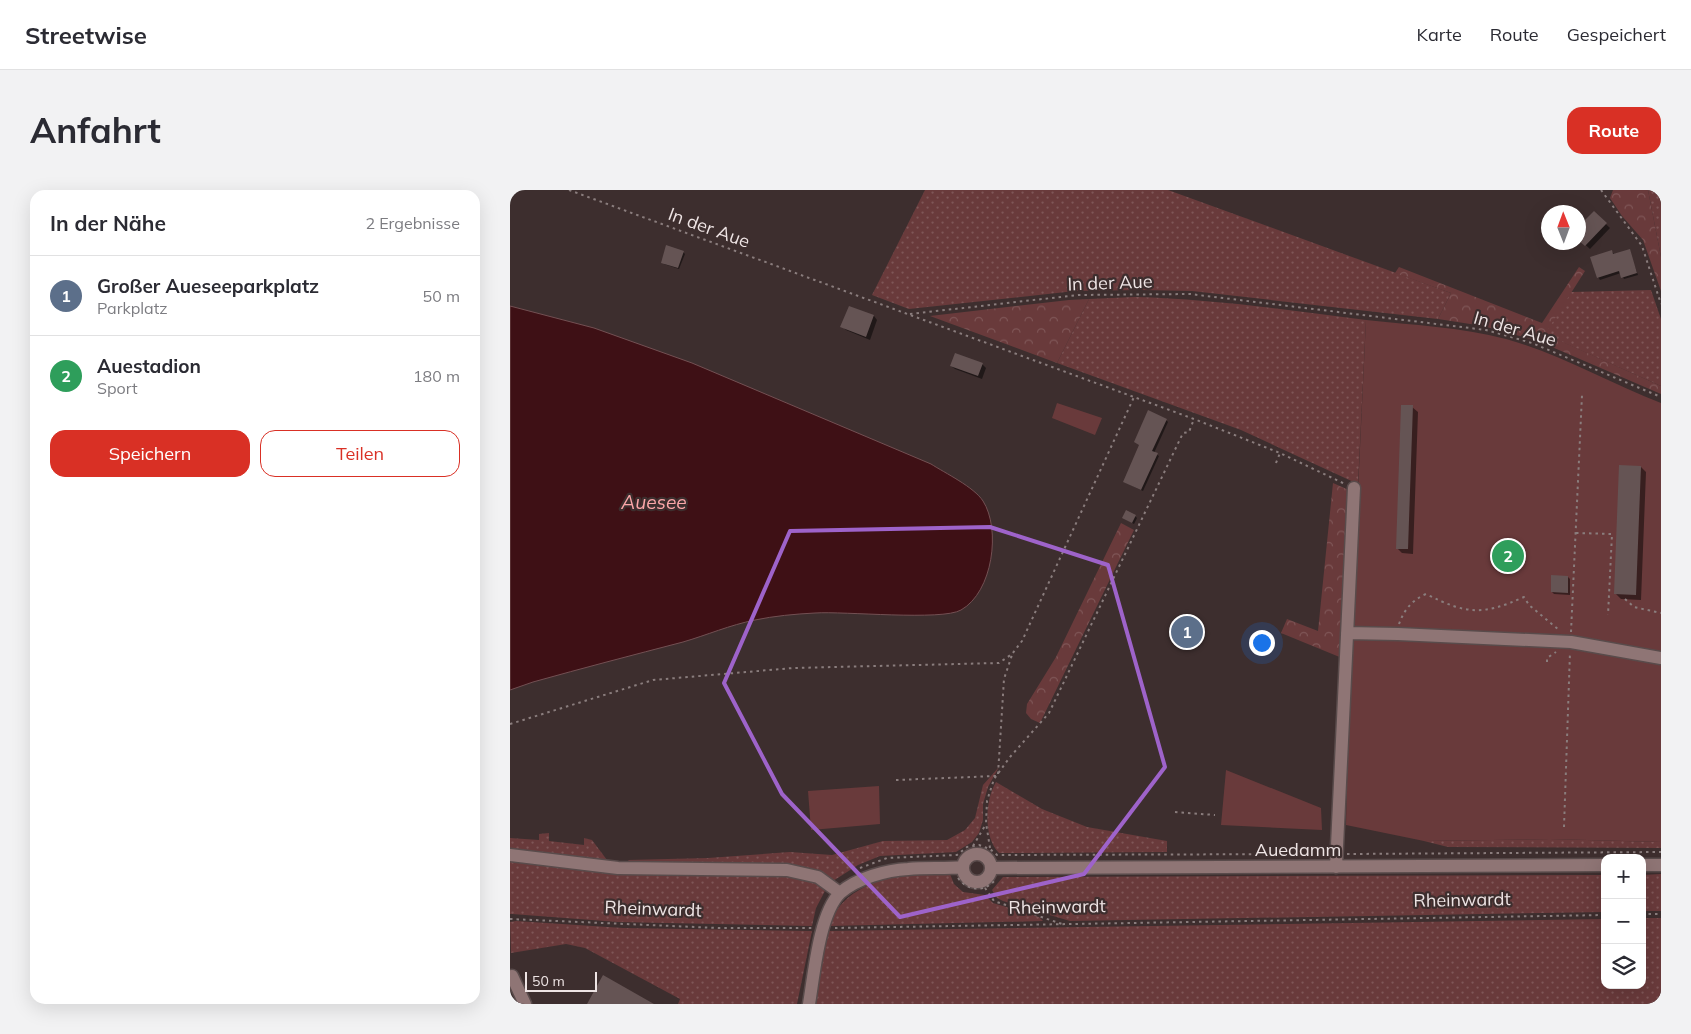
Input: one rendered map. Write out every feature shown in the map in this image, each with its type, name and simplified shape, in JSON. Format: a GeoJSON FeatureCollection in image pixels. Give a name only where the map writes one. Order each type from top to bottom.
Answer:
{"type":"FeatureCollection","features":[{"type":"Feature","properties":{"kind":"street"},"geometry":{"type":"LineString","coordinates":[[1336,867],[1340,822],[1354,488]]}},
{"type":"Feature","properties":{"kind":"street"},"geometry":{"type":"LineString","coordinates":[[1347,633],[1571,642],[1661,658]]}},
{"type":"Feature","properties":{"kind":"street"},"geometry":{"type":"LineString","coordinates":[[809,1004],[824,928],[830,910],[840,894],[863,880],[886,872],[908,869],[958,868],[968,856],[980,854],[996,864],[990,875],[984,880],[977,882],[969,880],[958,868]]}},
{"type":"Feature","properties":{"kind":"street"},"geometry":{"type":"LineString","coordinates":[[510,855],[618,868],[787,870],[818,877],[840,894]]}},
{"type":"Feature","properties":{"kind":"street","name":"Auedamm"},"geometry":{"type":"LineString","coordinates":[[996,864],[1336,867],[1601,865]]}},
{"type":"Feature","properties":{"kind":"street"},"geometry":{"type":"LineString","coordinates":[[1646,865],[1661,865]]}},
{"type":"Feature","properties":{"kind":"street"},"geometry":{"type":"LineString","coordinates":[[512,976],[525,1004]]}},
{"type":"Feature","properties":{"kind":"path","name":"In der Aue"},"geometry":{"type":"LineString","coordinates":[[569,190],[908,314],[1078,295],[1190,294],[1486,330],[1532,343],[1661,397]]}},
{"type":"Feature","properties":{"kind":"path"},"geometry":{"type":"LineString","coordinates":[[1602,191],[1642,246],[1661,304]]}},
{"type":"Feature","properties":{"kind":"path"},"geometry":{"type":"LineString","coordinates":[[908,314],[1194,419],[1280,453],[1354,488]]}},
{"type":"Feature","properties":{"kind":"path"},"geometry":{"type":"LineString","coordinates":[[1564,827],[1582,395]]}},
{"type":"Feature","properties":{"kind":"path"},"geometry":{"type":"LineString","coordinates":[[990,849],[986,824],[987,801],[997,775],[1004,679],[1007,665],[1027,630],[1134,397]]}},
{"type":"Feature","properties":{"kind":"path"},"geometry":{"type":"LineString","coordinates":[[896,780],[997,775],[1049,713],[1183,433],[1189,432],[1194,419]]}},
{"type":"Feature","properties":{"kind":"path"},"geometry":{"type":"LineString","coordinates":[[1276,463],[1280,453]]}},
{"type":"Feature","properties":{"kind":"path"},"geometry":{"type":"LineString","coordinates":[[1576,533],[1612,534],[1608,616]]}},
{"type":"Feature","properties":{"kind":"path"},"geometry":{"type":"LineString","coordinates":[[1398,634],[1404,612],[1415,599],[1426,594],[1463,610],[1474,611],[1505,606],[1524,597],[1529,606],[1565,634],[1571,642]]}},
{"type":"Feature","properties":{"kind":"path"},"geometry":{"type":"LineString","coordinates":[[1625,600],[1634,606],[1661,613]]}},
{"type":"Feature","properties":{"kind":"path"},"geometry":{"type":"LineString","coordinates":[[510,724],[653,680],[793,668],[991,665],[999,663],[1012,654]]}},
{"type":"Feature","properties":{"kind":"path"},"geometry":{"type":"LineString","coordinates":[[1175,812],[1215,815]]}},
{"type":"Feature","properties":{"kind":"path"},"geometry":{"type":"LineString","coordinates":[[973,846],[986,824]]}},
{"type":"Feature","properties":{"kind":"path"},"geometry":{"type":"LineString","coordinates":[[1336,854],[1661,852]]}},
{"type":"Feature","properties":{"kind":"path"},"geometry":{"type":"LineString","coordinates":[[957,855],[961,883],[977,889],[985,888],[998,876],[996,864]]}},
{"type":"Feature","properties":{"kind":"path"},"geometry":{"type":"LineString","coordinates":[[985,888],[994,901],[1062,924]]}},
{"type":"Feature","properties":{"kind":"path"},"geometry":{"type":"LineString","coordinates":[[1646,914],[1661,914]]}},
{"type":"Feature","properties":{"kind":"path","name":"Rheinwardt"},"geometry":{"type":"LineString","coordinates":[[510,919],[700,928],[824,928],[1601,915]]}},
{"type":"Feature","properties":{"kind":"highlighted area"},"geometry":{"type":"Polygon","coordinates":[[[990,527],[1108,565],[1165,767],[1084,874],[900,917],[782,794],[724,683],[790,531],[990,527]]]}},
{"type":"Feature","properties":{"kind":"green space"},"geometry":{"type":"Polygon","coordinates":[[[925,190],[1168,190],[1451,293],[1438,319],[1192,291],[1141,290],[1075,291],[909,309],[872,295],[925,190]]]}},
{"type":"Feature","properties":{"kind":"green space"},"geometry":{"type":"Polygon","coordinates":[[[1613,190],[1648,190],[1661,257],[1661,291],[1643,240],[1622,216],[1610,198],[1613,190]]]}},
{"type":"Feature","properties":{"kind":"green space"},"geometry":{"type":"Polygon","coordinates":[[[1648,190],[1661,190],[1661,257],[1648,190]]]}},
{"type":"Feature","properties":{"kind":"green space"},"geometry":{"type":"Polygon","coordinates":[[[1399,267],[1542,323],[1579,267],[1585,271],[1545,334],[1661,386],[1661,394],[1538,341],[1483,326],[1438,319],[1451,293],[1395,273],[1399,267]]]}},
{"type":"Feature","properties":{"kind":"green space"},"geometry":{"type":"Polygon","coordinates":[[[1651,290],[1661,319],[1661,386],[1544,334],[1571,292],[1651,290]]]}},
{"type":"Feature","properties":{"kind":"green space"},"geometry":{"type":"Polygon","coordinates":[[[1135,297],[1222,303],[1366,320],[1358,484],[1241,430],[1057,363],[1089,299],[1135,297]]]}},
{"type":"Feature","properties":{"kind":"green space"},"geometry":{"type":"Polygon","coordinates":[[[1089,299],[1057,363],[930,316],[1069,300],[1089,299]]]}},
{"type":"Feature","properties":{"kind":"green space"},"geometry":{"type":"Polygon","coordinates":[[[1366,320],[1454,329],[1506,339],[1546,353],[1661,403],[1661,842],[1550,839],[1424,841],[1346,825],[1350,661],[1366,320]]]}},
{"type":"Feature","properties":{"kind":"green space"},"geometry":{"type":"Polygon","coordinates":[[[1057,403],[1102,418],[1095,435],[1052,418],[1057,403]]]}},
{"type":"Feature","properties":{"kind":"green space"},"geometry":{"type":"Polygon","coordinates":[[[1333,483],[1351,491],[1342,658],[1281,633],[1287,619],[1318,631],[1333,483]]]}},
{"type":"Feature","properties":{"kind":"green space"},"geometry":{"type":"Polygon","coordinates":[[[1121,523],[1134,530],[1040,723],[1031,719],[1026,713],[1027,704],[1056,657],[1121,523]]]}},
{"type":"Feature","properties":{"kind":"green space"},"geometry":{"type":"Polygon","coordinates":[[[999,767],[988,787],[983,804],[983,820],[979,833],[972,842],[956,852],[880,856],[858,865],[833,881],[825,876],[632,865],[628,860],[708,858],[790,852],[832,855],[883,841],[947,840],[965,830],[975,818],[983,785],[999,767]]]}},
{"type":"Feature","properties":{"kind":"green space"},"geometry":{"type":"Polygon","coordinates":[[[1226,770],[1321,808],[1322,830],[1221,825],[1226,770]]]}},
{"type":"Feature","properties":{"kind":"green space"},"geometry":{"type":"Polygon","coordinates":[[[996,782],[1042,809],[1087,827],[1167,841],[1167,852],[999,853],[990,838],[987,818],[992,790],[996,782]]]}},
{"type":"Feature","properties":{"kind":"green space"},"geometry":{"type":"Polygon","coordinates":[[[879,786],[880,824],[811,830],[808,791],[879,786]]]}},
{"type":"Feature","properties":{"kind":"green space"},"geometry":{"type":"Polygon","coordinates":[[[549,833],[549,841],[584,845],[584,838],[592,840],[610,864],[510,851],[510,838],[539,840],[539,834],[549,833]]]}},
{"type":"Feature","properties":{"kind":"green space"},"geometry":{"type":"Polygon","coordinates":[[[1550,839],[1661,842],[1661,848],[1448,847],[1424,841],[1550,839]]]}},
{"type":"Feature","properties":{"kind":"green space"},"geometry":{"type":"Polygon","coordinates":[[[510,861],[787,875],[816,882],[826,889],[816,908],[812,926],[618,922],[510,914],[510,861]]]}},
{"type":"Feature","properties":{"kind":"green space"},"geometry":{"type":"Polygon","coordinates":[[[902,874],[950,874],[954,884],[963,892],[985,895],[993,903],[1039,917],[1043,921],[829,926],[840,905],[849,897],[868,885],[902,874]]]}},
{"type":"Feature","properties":{"kind":"green space"},"geometry":{"type":"Polygon","coordinates":[[[1661,874],[1661,911],[1646,911],[1646,875],[1661,874]]]}},
{"type":"Feature","properties":{"kind":"green space"},"geometry":{"type":"Polygon","coordinates":[[[1601,875],[1601,912],[1070,921],[997,898],[992,890],[1003,877],[1601,875]]]}},
{"type":"Feature","properties":{"kind":"green space"},"geometry":{"type":"Polygon","coordinates":[[[1646,918],[1661,918],[1661,1004],[814,1004],[828,931],[1601,919],[1601,989],[1646,989],[1646,918]]]}},
{"type":"Feature","properties":{"kind":"green space"},"geometry":{"type":"Polygon","coordinates":[[[510,922],[623,928],[812,931],[797,1004],[678,1004],[680,999],[585,948],[566,944],[511,953],[510,922]]]}},
{"type":"Feature","properties":{"kind":"water","name":"Auesee"},"geometry":{"type":"Polygon","coordinates":[[[510,306],[594,328],[692,363],[931,464],[951,476],[979,496],[989,513],[992,527],[991,559],[987,575],[980,589],[972,601],[961,610],[950,613],[914,615],[815,613],[755,620],[510,690],[510,306]]]}},
{"type":"Feature","properties":{"kind":"building"},"geometry":{"type":"Polygon","coordinates":[[[1594,211],[1607,223],[1586,245],[1586,219],[1594,211]]]}},
{"type":"Feature","properties":{"kind":"building"},"geometry":{"type":"Polygon","coordinates":[[[666,245],[684,251],[678,268],[661,263],[666,245]]]}},
{"type":"Feature","properties":{"kind":"building"},"geometry":{"type":"Polygon","coordinates":[[[1630,249],[1637,273],[1621,278],[1619,271],[1597,278],[1590,257],[1612,250],[1613,254],[1630,249]]]}},
{"type":"Feature","properties":{"kind":"building"},"geometry":{"type":"Polygon","coordinates":[[[849,306],[874,315],[866,337],[840,327],[849,306]]]}},
{"type":"Feature","properties":{"kind":"building"},"geometry":{"type":"Polygon","coordinates":[[[955,353],[983,363],[978,376],[950,366],[955,353]]]}},
{"type":"Feature","properties":{"kind":"building"},"geometry":{"type":"Polygon","coordinates":[[[1401,405],[1413,405],[1408,549],[1396,549],[1401,405]]]}},
{"type":"Feature","properties":{"kind":"building"},"geometry":{"type":"Polygon","coordinates":[[[1148,410],[1167,419],[1152,451],[1158,453],[1141,490],[1123,482],[1139,445],[1134,442],[1148,410]]]}},
{"type":"Feature","properties":{"kind":"building"},"geometry":{"type":"Polygon","coordinates":[[[1619,465],[1641,466],[1636,595],[1614,594],[1619,465]]]}},
{"type":"Feature","properties":{"kind":"building"},"geometry":{"type":"Polygon","coordinates":[[[1126,510],[1136,515],[1132,523],[1122,518],[1126,510]]]}},
{"type":"Feature","properties":{"kind":"building"},"geometry":{"type":"Polygon","coordinates":[[[1551,575],[1568,576],[1568,593],[1551,592],[1551,575]]]}},
{"type":"Feature","properties":{"kind":"building"},"geometry":{"type":"Polygon","coordinates":[[[603,975],[654,1004],[587,1004],[603,975]]]}},
{"type":"Feature","properties":{"kind":"place","name":"Auestadion"},"geometry":{"type":"Point","coordinates":[1508,556]}},
{"type":"Feature","properties":{"kind":"place","name":"Großer Aueseeparkplatz"},"geometry":{"type":"Point","coordinates":[1187,632]}}]}
